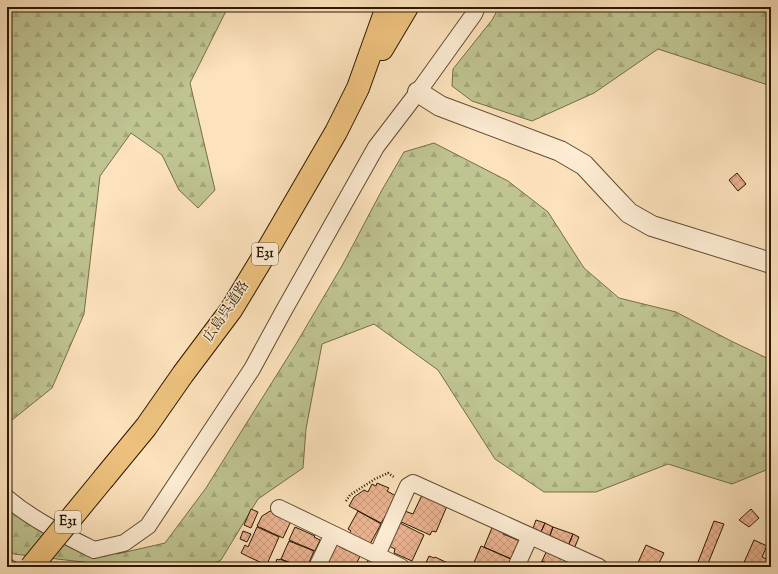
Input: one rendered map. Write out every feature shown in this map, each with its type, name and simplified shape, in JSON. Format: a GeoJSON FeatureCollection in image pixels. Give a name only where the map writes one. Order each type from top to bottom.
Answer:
{"type":"FeatureCollection","features":[{"type":"Feature","properties":{"kind":"highway"},"geometry":{"type":"LineString","coordinates":[[336,132],[375,7]]}},
{"type":"Feature","properties":{"kind":"highway","name":"広島呉道路"},"geometry":{"type":"LineString","coordinates":[[31,567],[146,426],[231,310],[336,132],[358,88],[387,7]]}},
{"type":"Feature","properties":{"kind":"highway"},"geometry":{"type":"LineString","coordinates":[[358,88],[407,7]]}},
{"type":"Feature","properties":{"kind":"street"},"geometry":{"type":"LineString","coordinates":[[7,498],[16,506],[50,528],[94,550],[124,543],[148,526],[252,369],[376,147],[418,92],[474,14],[477,7]]}},
{"type":"Feature","properties":{"kind":"street"},"geometry":{"type":"LineString","coordinates":[[418,92],[440,106],[560,151],[584,165],[629,213],[652,226],[771,263]]}},
{"type":"Feature","properties":{"kind":"street"},"geometry":{"type":"LineString","coordinates":[[377,555],[408,486],[413,484],[599,567]]}},
{"type":"Feature","properties":{"kind":"street"},"geometry":{"type":"LineString","coordinates":[[279,508],[401,567]]}},
{"type":"Feature","properties":{"kind":"street"},"geometry":{"type":"LineString","coordinates":[[317,567],[333,534]]}},
{"type":"Feature","properties":{"kind":"street"},"geometry":{"type":"LineString","coordinates":[[516,567],[530,536]]}},
{"type":"Feature","properties":{"kind":"lane"},"geometry":{"type":"LineString","coordinates":[[7,562],[15,567]]}},
{"type":"Feature","properties":{"kind":"path"},"geometry":{"type":"LineString","coordinates":[[346,501],[350,495],[374,479],[388,473],[408,486]]}},
{"type":"Feature","properties":{"kind":"green space"},"geometry":{"type":"Polygon","coordinates":[[[7,7],[228,7],[190,83],[215,190],[198,208],[179,190],[162,155],[131,133],[100,176],[84,314],[52,388],[7,424],[7,7]]]}},
{"type":"Feature","properties":{"kind":"green space"},"geometry":{"type":"Polygon","coordinates":[[[499,7],[771,7],[771,86],[658,49],[594,93],[532,121],[472,101],[452,86],[453,69],[492,20],[499,7]]]}},
{"type":"Feature","properties":{"kind":"green space"},"geometry":{"type":"Polygon","coordinates":[[[434,143],[508,181],[548,212],[584,268],[619,298],[676,312],[771,360],[771,468],[732,484],[668,464],[596,492],[544,492],[495,459],[438,370],[374,324],[322,344],[306,429],[303,468],[258,499],[221,560],[206,567],[98,567],[83,562],[14,554],[7,550],[7,488],[45,518],[85,542],[117,554],[165,543],[206,488],[296,344],[343,264],[404,152],[434,143]]]}},
{"type":"Feature","properties":{"kind":"building"},"geometry":{"type":"Polygon","coordinates":[[[737,173],[746,184],[738,191],[729,180],[737,173]]]}},
{"type":"Feature","properties":{"kind":"building"},"geometry":{"type":"Polygon","coordinates":[[[377,483],[389,488],[387,491],[396,496],[388,517],[386,515],[381,523],[349,506],[354,497],[364,490],[368,492],[372,484],[376,486],[377,483]]]}},
{"type":"Feature","properties":{"kind":"building"},"geometry":{"type":"Polygon","coordinates":[[[422,495],[447,506],[436,532],[432,531],[430,535],[397,520],[402,510],[413,514],[422,495]]]}},
{"type":"Feature","properties":{"kind":"building"},"geometry":{"type":"Polygon","coordinates":[[[251,509],[258,512],[251,528],[244,525],[251,509]]]}},
{"type":"Feature","properties":{"kind":"building"},"geometry":{"type":"Polygon","coordinates":[[[751,509],[759,518],[749,527],[739,520],[751,509]]]}},
{"type":"Feature","properties":{"kind":"building"},"geometry":{"type":"Polygon","coordinates":[[[272,510],[291,521],[283,538],[257,526],[262,516],[272,510]]]}},
{"type":"Feature","properties":{"kind":"building"},"geometry":{"type":"Polygon","coordinates":[[[358,511],[381,524],[369,546],[348,535],[351,531],[348,529],[358,511]]]}},
{"type":"Feature","properties":{"kind":"building"},"geometry":{"type":"Polygon","coordinates":[[[536,520],[545,523],[540,534],[532,531],[536,520]]]}},
{"type":"Feature","properties":{"kind":"building"},"geometry":{"type":"Polygon","coordinates":[[[714,521],[724,524],[707,566],[698,562],[714,521]]]}},
{"type":"Feature","properties":{"kind":"building"},"geometry":{"type":"Polygon","coordinates":[[[400,523],[424,535],[412,561],[394,553],[395,549],[389,546],[400,523]]]}},
{"type":"Feature","properties":{"kind":"building"},"geometry":{"type":"Polygon","coordinates":[[[494,523],[506,529],[503,534],[520,541],[515,561],[484,547],[494,523]]]}},
{"type":"Feature","properties":{"kind":"building"},"geometry":{"type":"Polygon","coordinates":[[[545,523],[553,527],[549,538],[540,534],[545,523]]]}},
{"type":"Feature","properties":{"kind":"building"},"geometry":{"type":"Polygon","coordinates":[[[257,527],[279,537],[266,565],[241,553],[245,545],[248,547],[257,527]]]}},
{"type":"Feature","properties":{"kind":"building"},"geometry":{"type":"Polygon","coordinates":[[[295,527],[315,536],[314,537],[320,540],[315,551],[289,540],[295,527]]]}},
{"type":"Feature","properties":{"kind":"building"},"geometry":{"type":"Polygon","coordinates":[[[553,527],[573,534],[568,546],[549,538],[553,527]]]}},
{"type":"Feature","properties":{"kind":"building"},"geometry":{"type":"Polygon","coordinates":[[[243,531],[251,534],[247,542],[240,539],[243,531]]]}},
{"type":"Feature","properties":{"kind":"building"},"geometry":{"type":"Polygon","coordinates":[[[573,534],[579,537],[574,549],[568,546],[573,534]]]}},
{"type":"Feature","properties":{"kind":"building"},"geometry":{"type":"Polygon","coordinates":[[[754,540],[767,546],[762,557],[771,561],[768,567],[742,567],[754,540]]]}},
{"type":"Feature","properties":{"kind":"building"},"geometry":{"type":"Polygon","coordinates":[[[289,541],[314,551],[307,567],[301,567],[281,559],[289,541]]]}},
{"type":"Feature","properties":{"kind":"building"},"geometry":{"type":"Polygon","coordinates":[[[334,544],[343,546],[342,548],[360,556],[355,567],[322,567],[334,544]]]}},
{"type":"Feature","properties":{"kind":"building"},"geometry":{"type":"Polygon","coordinates":[[[646,545],[664,553],[657,567],[636,567],[646,545]]]}},
{"type":"Feature","properties":{"kind":"building"},"geometry":{"type":"Polygon","coordinates":[[[481,546],[514,560],[511,567],[477,567],[473,565],[481,546]]]}},
{"type":"Feature","properties":{"kind":"building"},"geometry":{"type":"Polygon","coordinates":[[[548,548],[575,560],[572,567],[555,567],[542,561],[548,548]]]}},
{"type":"Feature","properties":{"kind":"building"},"geometry":{"type":"Polygon","coordinates":[[[429,556],[435,557],[452,565],[452,567],[424,567],[429,556]]]}},
{"type":"Feature","properties":{"kind":"building"},"geometry":{"type":"Polygon","coordinates":[[[277,559],[280,559],[298,567],[274,567],[277,559]]]}},
{"type":"Feature","properties":{"kind":"building"},"geometry":{"type":"Polygon","coordinates":[[[368,560],[384,567],[365,567],[368,560]]]}},
{"type":"Feature","properties":{"kind":"building"},"geometry":{"type":"Polygon","coordinates":[[[542,561],[555,567],[540,567],[542,561]]]}}]}
